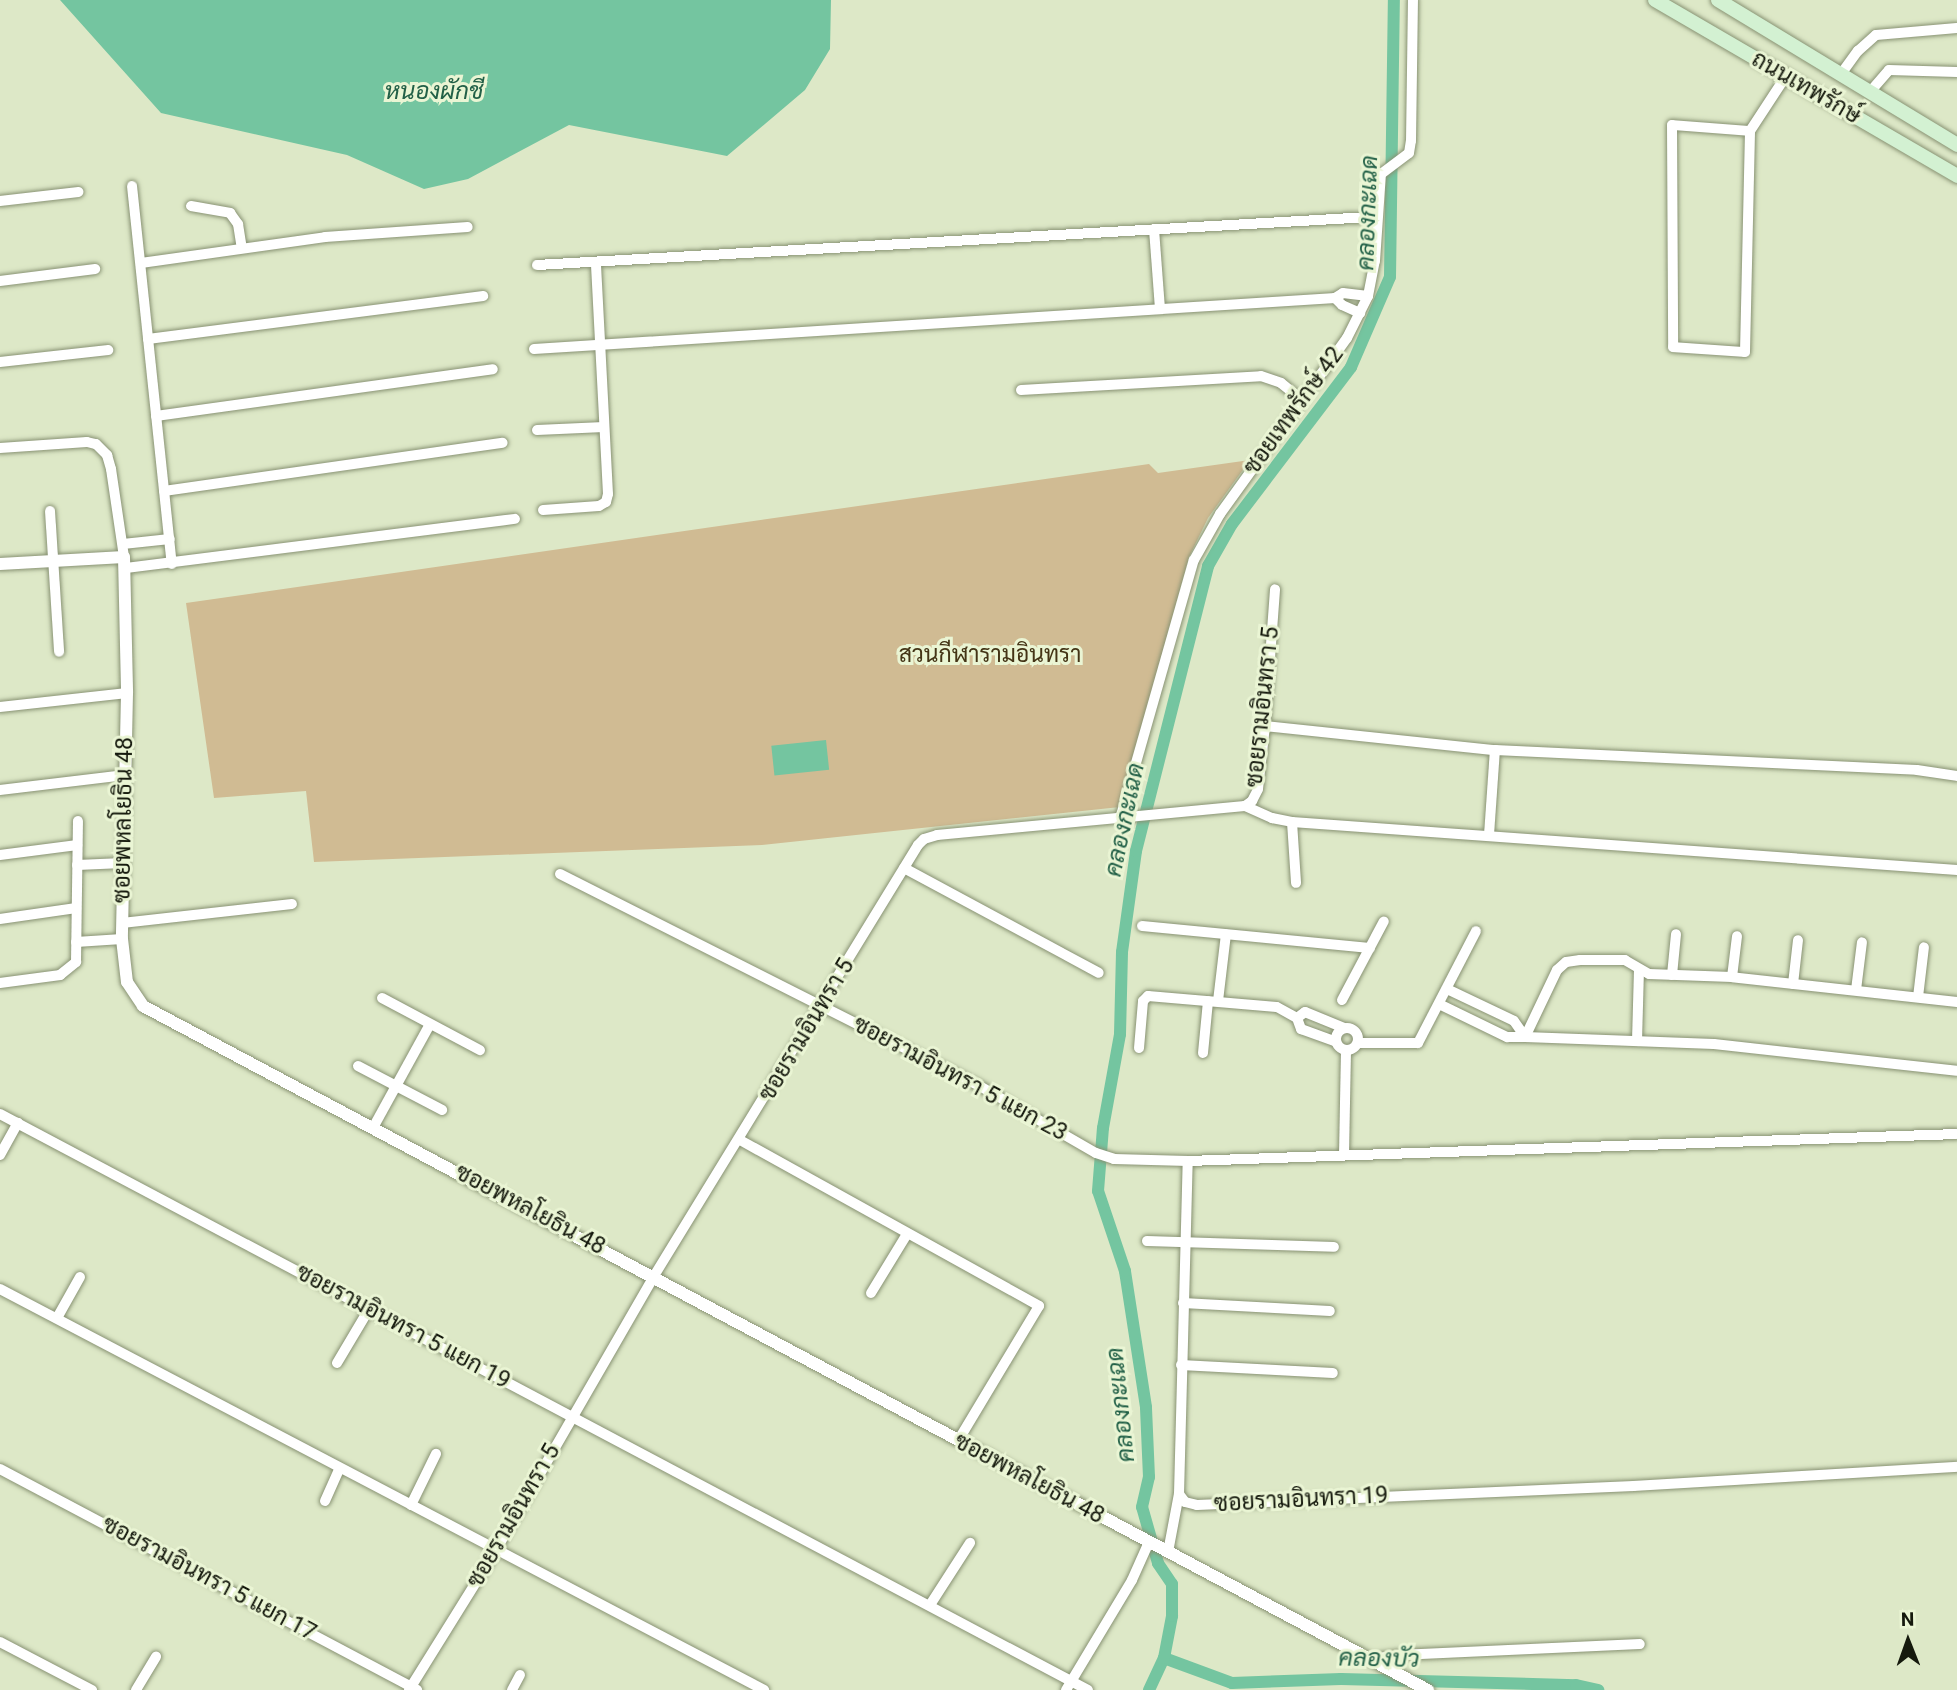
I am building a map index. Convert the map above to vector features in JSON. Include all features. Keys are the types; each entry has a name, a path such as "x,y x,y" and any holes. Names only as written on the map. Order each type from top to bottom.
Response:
{"main road":[{"name":"ถนนเทพรักษ์","path":"1655,0 1957,176"},
{"name":"ถนนเทพรักษ์","path":"1720,1 1957,145"}],"street":[{"name":"ซอยเทพรักษ์ 42","path":"1120,819 1194,560 1220,514 1347,338 1368,296 1375,261 1379,179 1387,167 1409,153 1411,141 1413,0"},
{"path":"1841,74 1858,51 1876,34 1957,28"},
{"path":"1869,93 1889,71 1957,72"},
{"path":"1750,131 1672,125 1673,347 1745,352 1750,131 1786,76"},
{"path":"132,186 172,564"},
{"path":"0,201 78,192"},
{"path":"191,206 230,212 238,224 242,248"},
{"path":"537,265 596,264 1369,217"},
{"path":"141,263 363,233 468,227"},
{"path":"1154,229 1160,309"},
{"path":"543,510 599,506 606,502 608,494 596,264"},
{"path":"0,281 95,269"},
{"path":"534,349 1335,298 1342,293 1368,296"},
{"path":"148,340 483,296"},
{"path":"1335,298 1342,305 1360,313"},
{"path":"0,362 108,350"},
{"path":"156,416 493,369"},
{"path":"1021,390 1261,376 1281,383 1301,399"},
{"path":"537,430 604,427"},
{"path":"0,448 87,442 96,444 107,455 111,469 124,556"},
{"path":"164,491 503,443"},
{"path":"50,511 59,652"},
{"path":"0,564 124,556 172,564 515,519"},
{"path":"124,556 170,539"},
{"name":"ซอยพหลโยธิน 48","path":"124,556 127,693 121,939 124,971 130,991 149,1011 374,1126 958,1441 1425,1688"},
{"name":"ซอยรามอินทรา 5","path":"1245,806 1252,801 1258,789 1275,589"},
{"path":"0,707 127,693"},
{"path":"1265,726 1495,750 1917,770 1957,776"},
{"path":"1489,835 1495,750"},
{"path":"0,790 125,775"},
{"name":"ซอยรามอินทรา 5","path":"412,1689 496,1550 654,1276 924,839 937,835 1245,806 1272,818 1292,822 1957,870"},
{"path":"0,983 67,972 76,962 78,821"},
{"path":"1292,822 1296,883"},
{"path":"0,855 77,845"},
{"path":"77,865 123,863"},
{"path":"904,868 1099,973"},
{"name":"ซอยรามอินทรา 5 แยก 23","path":"560,874 978,1084 1096,1153 1114,1159 1188,1161 1957,1134"},
{"path":"122,923 292,904"},
{"path":"0,919 76,908"},
{"path":"1342,1000 1384,921"},
{"path":"1142,926 1370,948"},
{"path":"1346,1050 1358,1042 1418,1043 1476,931"},
{"path":"1203,1053 1226,934"},
{"path":"1672,975 1676,934"},
{"path":"1732,977 1737,936"},
{"path":"76,942 121,939"},
{"path":"1793,984 1798,940"},
{"path":"1856,990 1862,942"},
{"path":"1918,997 1924,947"},
{"path":"1525,1037 1557,970 1566,962 1625,960 1649,974 1732,977 1957,1002"},
{"path":"1637,1041 1639,970"},
{"path":"1447,989 1514,1021 1525,1037"},
{"path":"1139,1048 1144,997 1277,1007 1297,1018 1301,1029 1336,1042 1346,1050"},
{"path":"382,998 480,1050"},
{"path":"1439,1004 1507,1037 1727,1045 1957,1071"},
{"path":"1297,1018 1305,1013 1357,1032 1358,1042"},
{"path":"374,1126 430,1024"},
{"path":"1336,1042 1336,1035 1344,1028"},
{"path":"1344,1155 1346,1050"},
{"path":"358,1066 442,1110"},
{"name":"ซอยรามอินทรา 5 แยก 19","path":"0,1114 930,1605 1068,1686 1088,1690"},
{"path":"0,1155 18,1123"},
{"path":"740,1140 1039,1306 958,1441"},
{"path":"1168,1552 1179,1494 1188,1161"},
{"path":"871,1293 907,1234"},
{"path":"1147,1241 1334,1247"},
{"path":"57,1318 80,1277"},
{"path":"0,1289 764,1690"},
{"path":"1183,1303 1330,1311"},
{"path":"337,1363 369,1309"},
{"path":"1181,1365 1333,1373"},
{"path":"411,1505 436,1454"},
{"name":"ซอยรามอินทรา 19","path":"1179,1494 1185,1502 1197,1505 1634,1486 1957,1467"},
{"name":"ซอยรามอินทรา 5 แยก 17","path":"0,1469 412,1689"},
{"path":"325,1501 339,1469"},
{"path":"1068,1686 1132,1580 1149,1542"},
{"path":"930,1605 970,1543"},
{"path":"0,1642 92,1690"},
{"path":"1372,1659 1399,1655 1640,1644"},
{"path":"136,1690 156,1657"},
{"path":"512,1690 520,1675"}],"green space":[{"name":"สวนกีฬารามอินทรา","path":"1250,460 1208,518 1189,557 1120,807 762,845 314,862 306,791 214,798 186,603 1149,464 1158,473"}],"water":[{"name":"หนองผักชี","path":"60,0 831,0 830,49 805,90 727,156 569,125 468,179 424,189 347,155 161,113"},
{"path":"826,740 829,770 774,776 771,746"}],"waterway":[{"name":"คลองกะเฉด","path":"1149,1690 1164,1658 1172,1616 1172,1584 1158,1563 1142,1507 1149,1477 1146,1407 1125,1271 1098,1191 1103,1128 1120,1034 1122,952 1136,851 1208,566 1232,524 1351,367 1390,277 1394,0"},
{"name":"คลองบัว","path":"1164,1658 1232,1683 1341,1679 1576,1685 1598,1690"}]}
